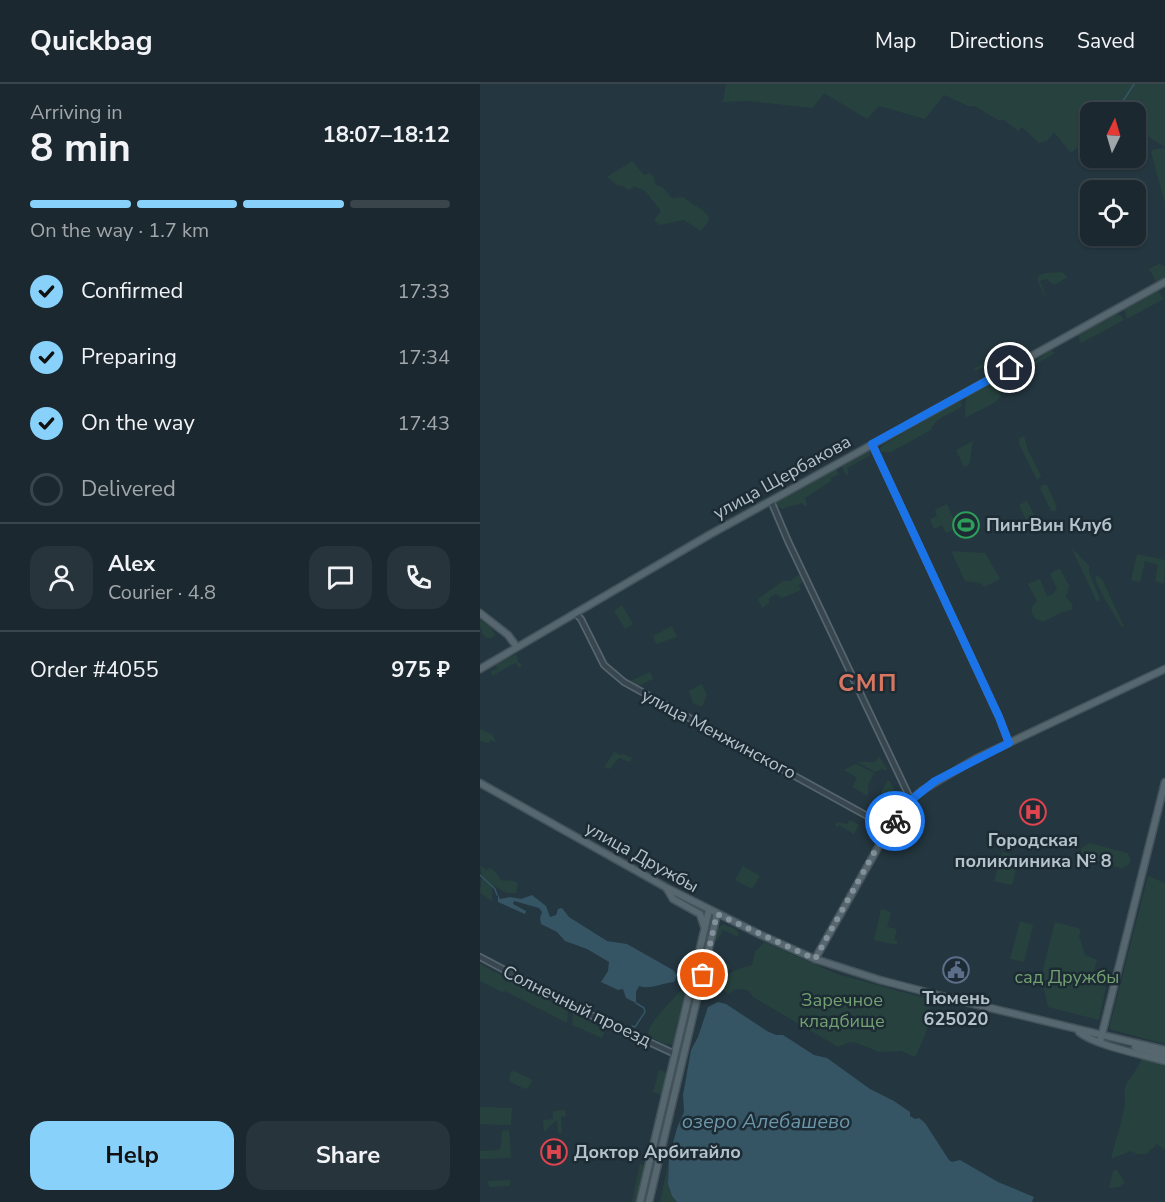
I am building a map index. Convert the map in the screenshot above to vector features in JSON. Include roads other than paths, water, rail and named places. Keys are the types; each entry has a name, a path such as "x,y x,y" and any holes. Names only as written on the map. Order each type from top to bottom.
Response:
{"main road":[{"name":"улица Щербакова","path":"480,669 771,501 1165,282"},
{"path":"480,613 510,637 517,648"},
{"path":"815,959 889,828 911,800 935,781 1165,669"},
{"name":"улица Дружбы","path":"480,783 667,888 717,914 815,959 880,980 1101,1038"},
{"path":"1165,783 1101,1038 1165,1061"},
{"path":"667,888 673,899 702,916 704,929"},
{"path":"640,1202 709,910"},
{"path":"649,1202 717,914"},
{"name":"улица Дружбы","path":"1071,1029 1165,1052"},
{"path":"649,1163 657,1166"}],"street":[{"path":"872,444 1009,743"},
{"path":"771,501 911,800"},
{"name":"улица Менжинского","path":"574,613 581,619 604,665 624,682 889,828"},
{"name":"Солнечный проезд","path":"480,957 584,1012 675,1054"}],"water":[{"path":"498,895 500,899 510,897 521,899 532,895 546,906 550,917 556,915 558,909 562,908 569,917 607,941 627,944 673,970 677,975 674,982 652,987 639,986 636,992 636,1003 626,998 623,989 618,990 601,982 608,971 609,962 587,949 565,941 557,932 541,924 542,912 539,908 514,901 513,904 526,911 525,914 498,902"},
{"name":"озеро Алебашево","path":"718,1002 726,1004 767,1031 783,1035 814,1055 827,1058 870,1089 910,1112 910,1116 915,1119 919,1118 925,1123 949,1160 952,1162 960,1160 998,1182 1034,1197 1032,1202 677,1202 668,1184 669,1158 684,1112 683,1095 691,1050 708,1007"}],"waterway":[{"path":"1121,102 1134,84"},
{"path":"480,875 495,889 497,895"},
{"path":"632,1026 635,1027 645,1012 644,1008 636,1003"}],"place":[{"name":"ПингВин Клуб","path":"966,525"},
{"name":"Городская поликлиника № 8","path":"1033,812"},
{"name":"Тюмень 625020","path":"956,970"},
{"name":"Доктор Арбитайло","path":"554,1152"}],"district":[{"name":"СМП","path":"868,683"}],"park label":[{"name":"сад Дружбы","path":"1067,977"},
{"name":"Заречное кладбище","path":"842,1010"}]}
